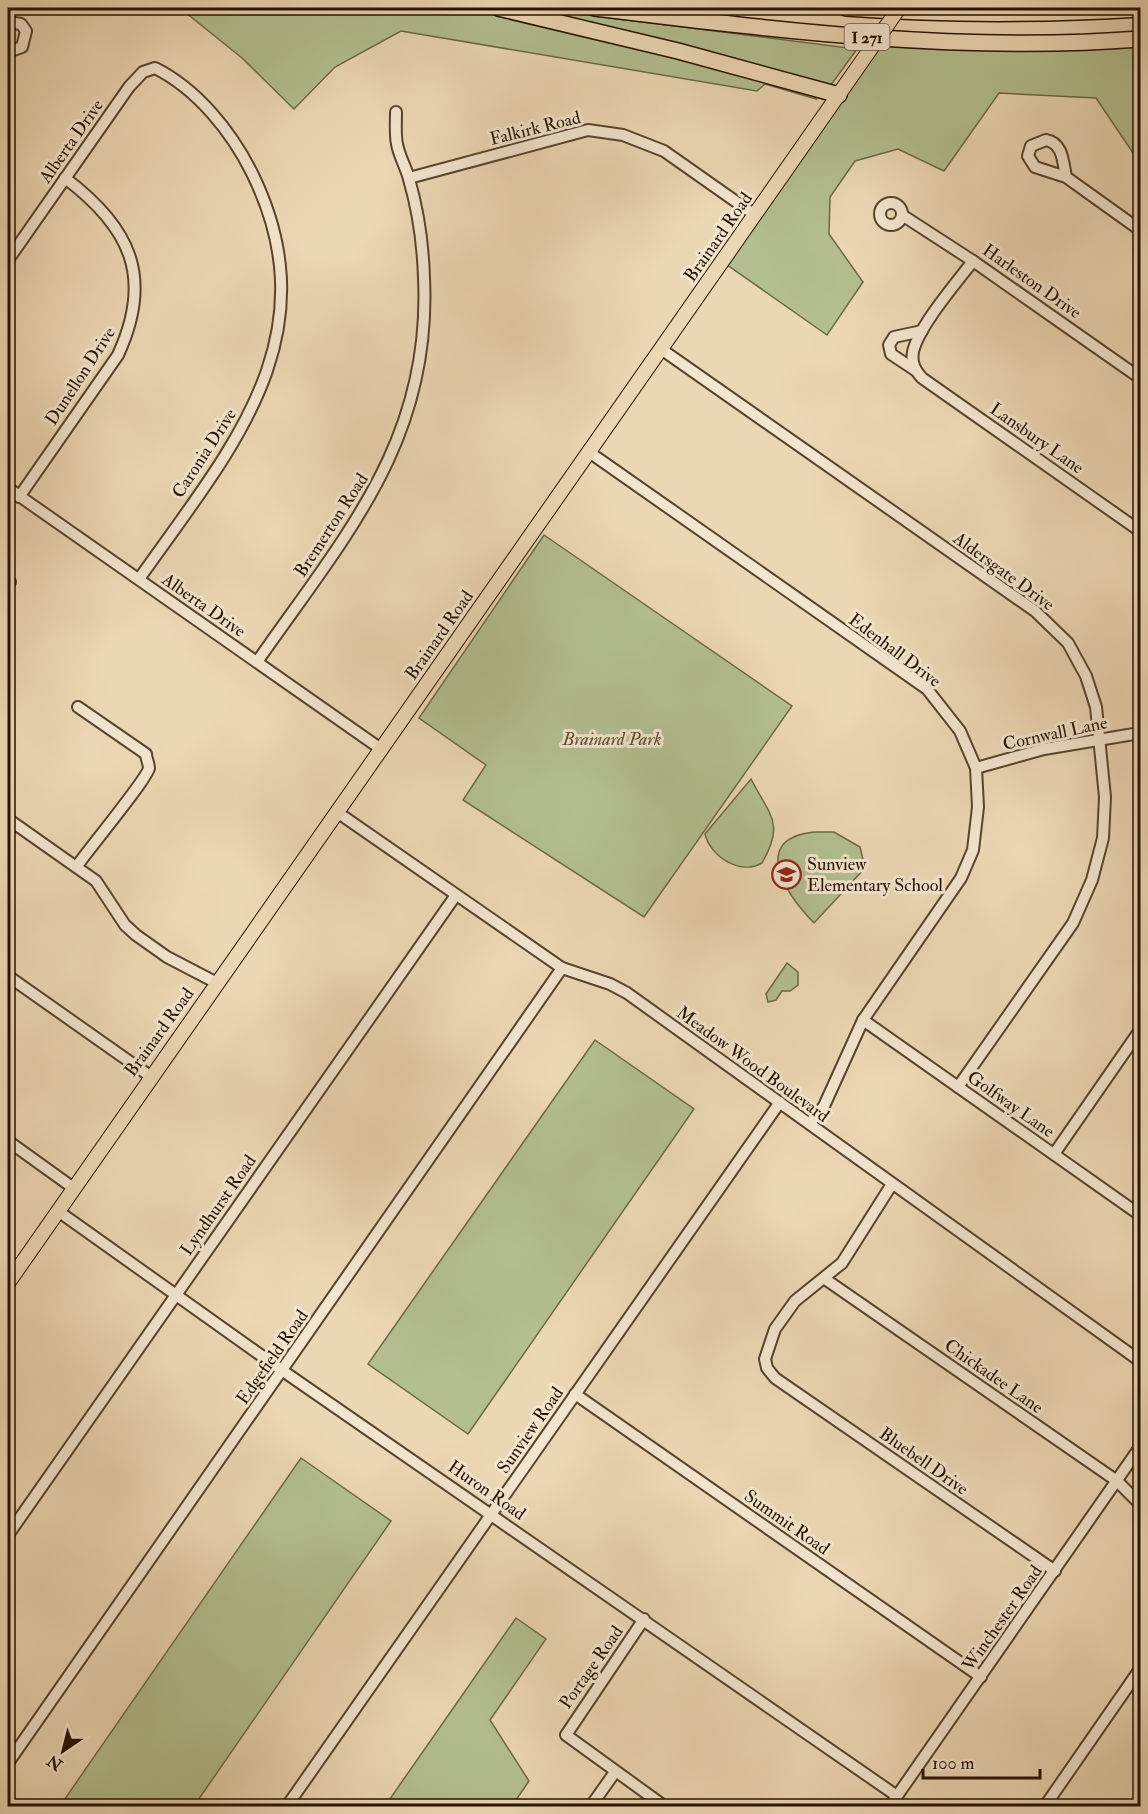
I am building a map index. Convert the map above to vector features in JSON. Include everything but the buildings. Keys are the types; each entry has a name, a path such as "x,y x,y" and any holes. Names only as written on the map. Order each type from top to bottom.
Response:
{"highway":[{"path":"498,8 678,51 839,95"},
{"name":"I 271","path":"594,8 752,27 913,41 1083,44 1140,39"},
{"path":"846,8 1056,14 1140,9"}],"main road":[{"name":"Brainard Road","path":"8,1283 58,1211 72,1186 217,983 899,8"}],"street":[{"path":"8,22 21,24 26,31 22,47 8,52"},
{"name":"Caronia Drive","path":"139,579 243,429 270,367 277,334 280,298 279,264 272,229 259,187 242,153 190,91 172,76 155,68 143,72"},
{"name":"Alberta Drive","path":"8,260 129,87 143,72"},
{"name":"Bremerton Road","path":"257,662 363,511 390,459 410,405 424,325 424,278 419,228 409,178 397,144 396,112"},
{"name":"Falkirk Road","path":"409,178 588,130 623,135 664,151 755,215"},
{"path":"1066,177 1140,230"},
{"name":"Dunellon Drive","path":"19,497 118,354 129,330 134,300 133,269 125,242 90,197 65,178"},
{"name":"Harleston Drive","path":"902,215 973,261 1140,378"},
{"path":"911,364 913,350 922,331 973,261"},
{"name":"Lansbury Lane","path":"922,331 898,336 890,341 891,354 911,364 1140,531"},
{"name":"Aldersgate Drive","path":"661,349 1035,611 1068,643 1086,676 1096,707 1105,797 1103,838 1092,880 1073,923 958,1087"},
{"name":"Edenhall Drive","path":"589,452 927,689 960,731 976,768 978,807 973,850 961,878 863,1020 824,1106 810,1123"},
{"name":"Alberta Drive","path":"8,488 381,749"},
{"path":"77,866 111,819 141,784 148,768 146,754 78,707"},
{"name":"Cornwall Lane","path":"976,768 1044,749 1140,733"},
{"name":"Meadow Wood Boulevard","path":"337,812 562,968 627,993 810,1123 828,1139 892,1185 1140,1360"},
{"path":"8,819 96,881 125,925 136,935 167,957 217,983"},
{"name":"Lyndhurst Road","path":"8,1535 456,895"},
{"name":"Edgefield Road","path":"8,1763 562,968"},
{"path":"8,976 150,1076"},
{"name":"Golfway Lane","path":"863,1020 1140,1215"},
{"path":"1054,1154 1140,1030"},
{"name":"Sunview Road","path":"287,1806 780,1102"},
{"path":"8,1141 72,1186"},
{"path":"825,1278 842,1263 892,1185"},
{"name":"Huron Road","path":"58,1211 283,1371 897,1796"},
{"name":"Bluebell Drive","path":"825,1278 811,1286 795,1301 775,1329 765,1359 767,1368 775,1378 1055,1571"},
{"name":"Chickadee Lane","path":"825,1278 1117,1481 1140,1504"},
{"name":"Summit Road","path":"574,1394 981,1677"},
{"name":"Winchester Road","path":"890,1806 1140,1447"},
{"name":"Portage Road","path":"615,1772 566,1735 644,1619"},
{"path":"1045,1806 1138,1677"},
{"path":"591,1806 615,1772 664,1806"}],"green space":[{"path":"180,8 471,8 603,38 813,94 816,99 765,84 757,91 401,31 335,67 294,109 242,58"},
{"path":"555,11 857,49 831,85 555,16 552,13"},
{"path":"1140,39 1140,160 1096,98 999,93 944,171 898,149 855,161 830,197 829,234 863,282 827,335 723,262 874,44"},
{"name":"Brainard Park","path":"544,535 792,706 644,917 463,800 486,765 419,718"},
{"path":"751,779 769,811 774,829 773,838 762,863 745,867 727,862 719,856 713,850 705,834"},
{"path":"814,832 834,832 860,847 865,868 814,923 793,898 779,869 778,856 783,845 794,837"},
{"path":"787,963 798,972 798,985 790,991 782,991 776,1000 768,1002 766,994"},
{"path":"595,1040 694,1109 468,1434 368,1364"},
{"path":"301,1458 391,1521 194,1806 60,1806"},
{"path":"516,1618 546,1639 490,1720 529,1781 512,1806 385,1806"}],"place":[{"name":"Sunview Elementary School","path":"786,874"}]}
